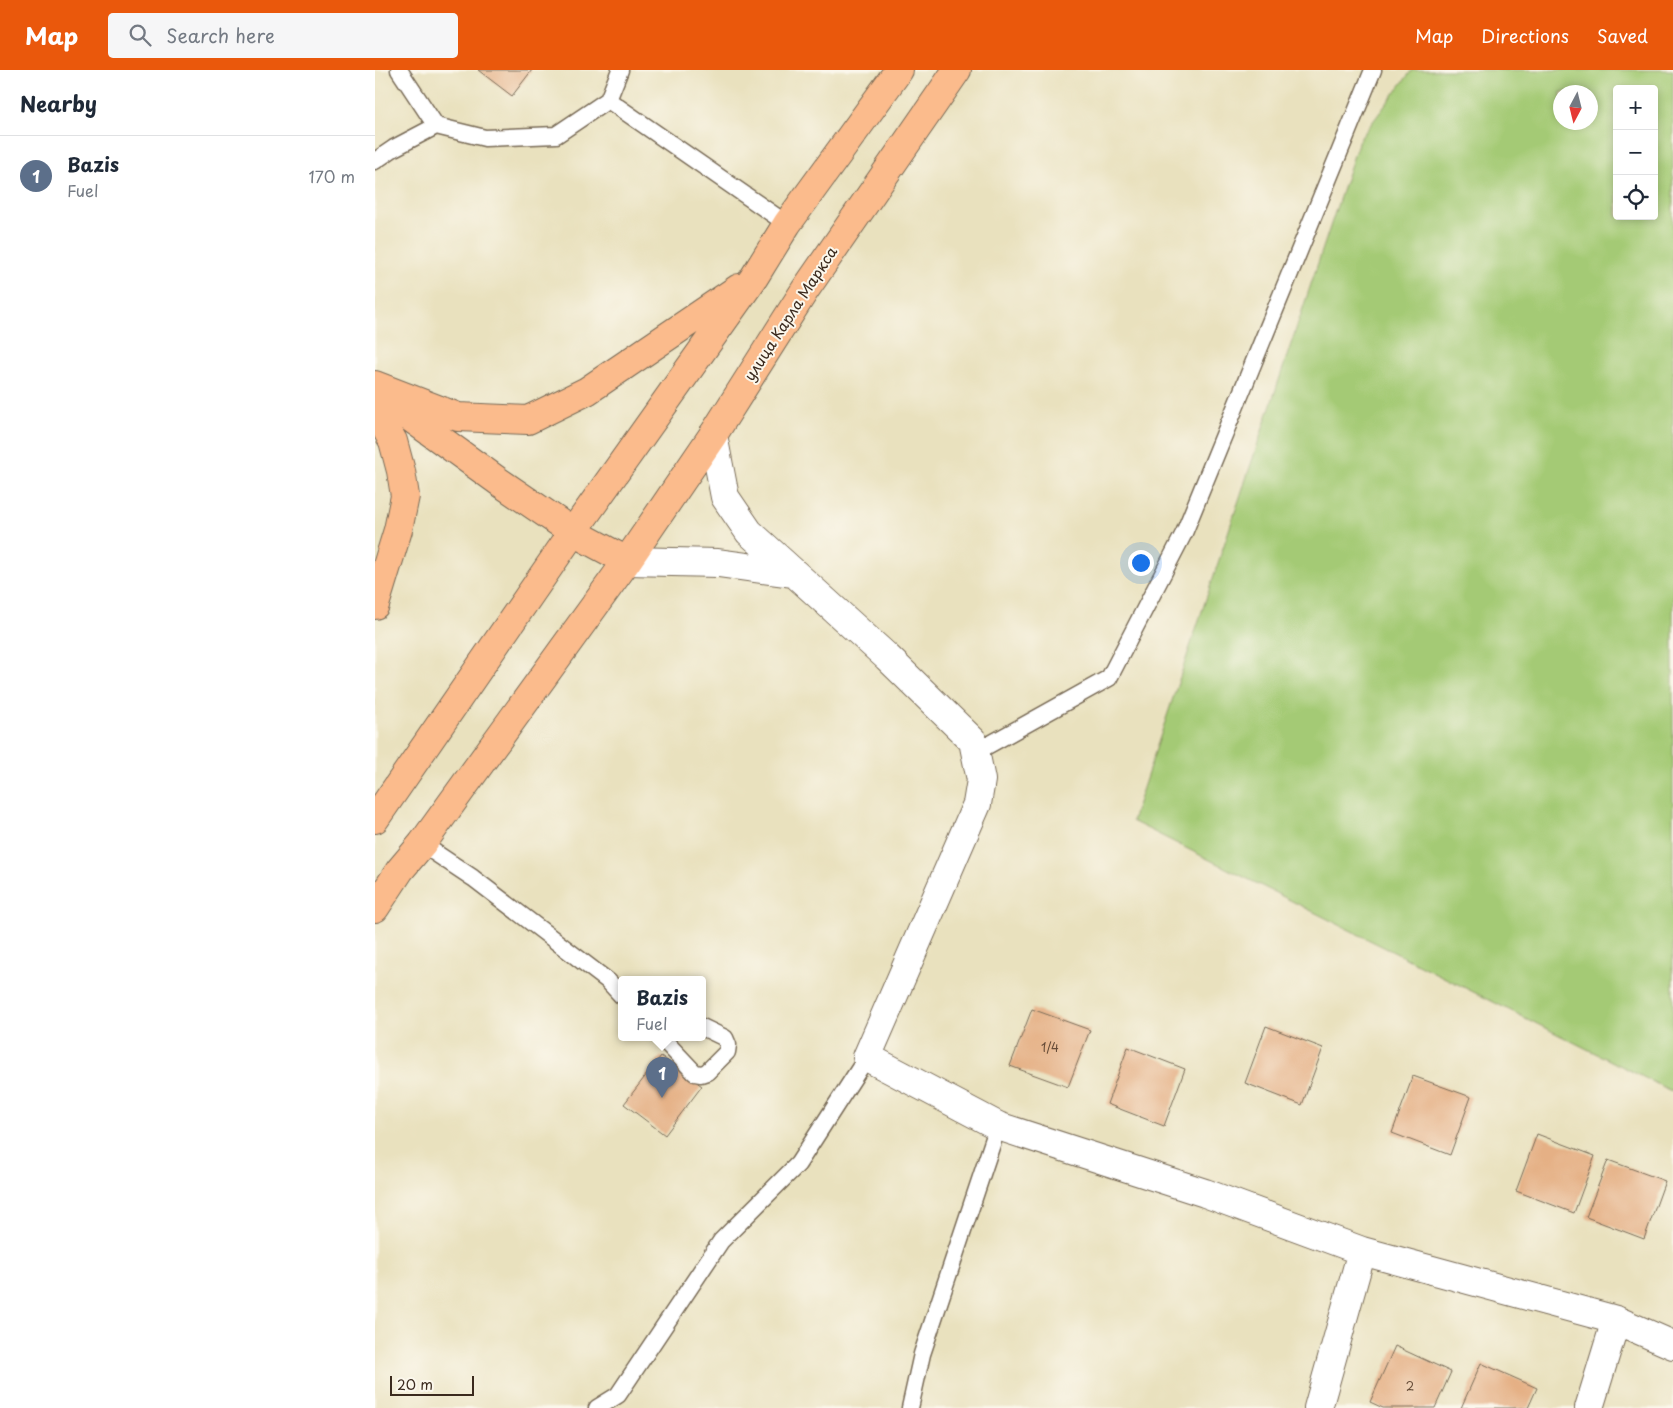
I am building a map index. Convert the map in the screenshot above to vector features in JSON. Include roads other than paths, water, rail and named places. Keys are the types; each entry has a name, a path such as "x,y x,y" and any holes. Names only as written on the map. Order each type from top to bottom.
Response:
{"main road":[{"path":"375,820 573,532 753,279 787,224 899,70"},
{"name":"улица Карла Маркса","path":"375,908 400,870 422,844 627,561 713,435 805,290 957,70"},
{"path":"375,385 457,417 528,420 587,391 753,279"},
{"path":"375,392 498,481 573,532 627,561"},
{"path":"375,409 393,440 405,496 398,530 377,590"}],"street":[{"path":"713,435 725,497 749,532 792,573 887,657 973,741 976,752 981,780 977,804 867,1058 998,1126 1205,1193 1362,1251 1616,1320 1673,1345"},
{"path":"627,561 718,563 792,573"},
{"path":"1318,1408 1362,1251"},
{"path":"1589,1408 1616,1320"}],"lane":[{"path":"399,70 436,126"},
{"path":"375,161 394,148 436,126 485,138 555,134 609,100 620,70"},
{"path":"976,752 1109,678 1184,533 1373,70"},
{"path":"609,100 787,224"},
{"path":"422,844 473,878 615,984"},
{"path":"665,1041 695,1073 701,1074 707,1072 727,1052 725,1038 706,1029"},
{"path":"597,1408 622,1401 721,1241 798,1164 867,1058"},
{"path":"910,1408 922,1354 998,1126"}],"place":[{"name":"Bazis","path":"662,1098"}]}
